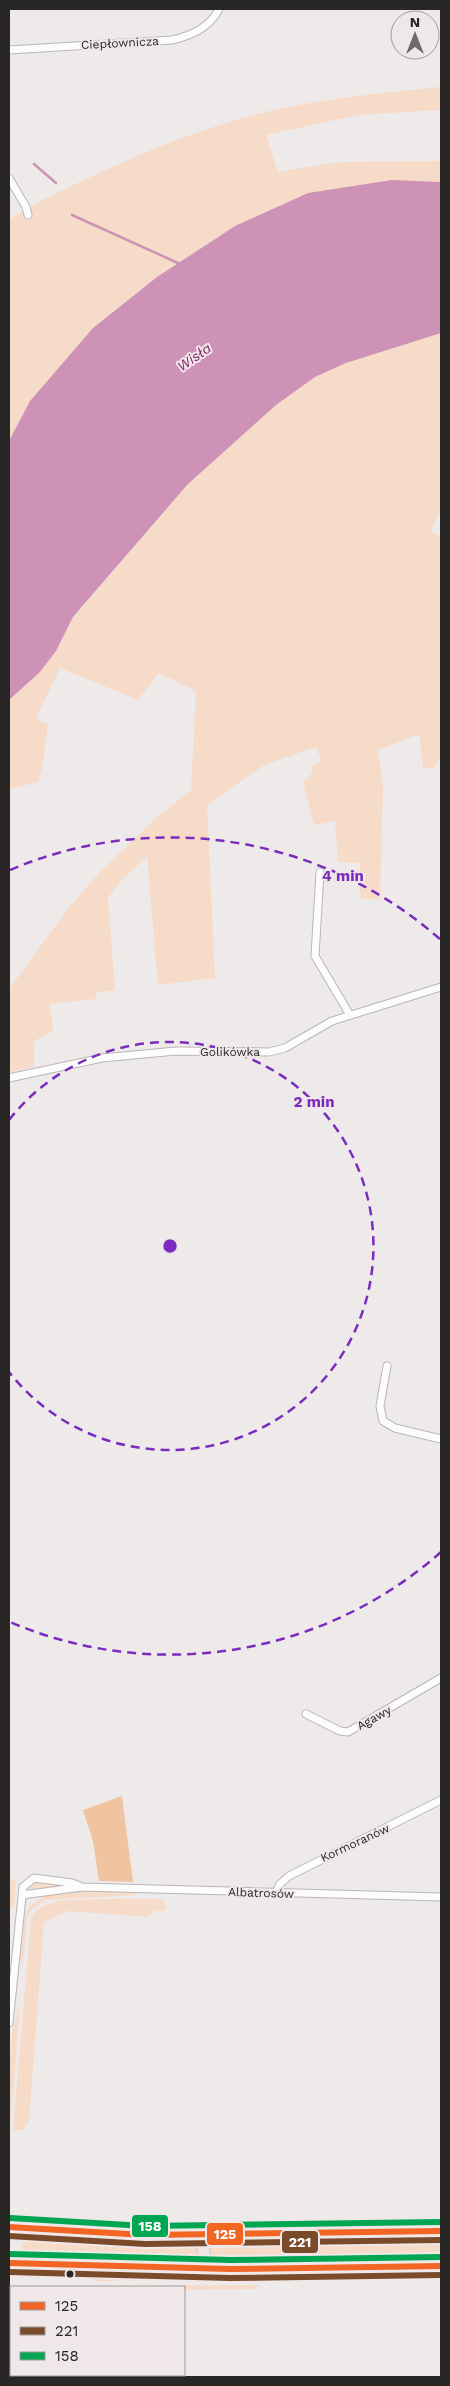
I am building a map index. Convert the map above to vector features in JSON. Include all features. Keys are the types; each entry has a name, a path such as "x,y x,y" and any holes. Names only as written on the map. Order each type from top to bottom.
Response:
{"main road":[{"path":"9,2227 138,2235 218,2236 439,2232"},
{"path":"218,2236 206,2241 203,2254 210,2263 230,2269"},
{"path":"9,2263 230,2269 439,2266"}],"street":[{"name":"Ciepłownicza","path":"9,50 172,40 185,37 204,27 219,9"},
{"path":"9,178 26,206 28,215"},
{"path":"320,872 315,956 350,1015"},
{"name":"Golikówka","path":"9,1078 102,1058 166,1052 269,1052 285,1048 332,1021 441,987"},
{"path":"388,1366 380,1406 383,1421 395,1428 441,1439"},
{"name":"Agawy","path":"306,1714 340,1731 348,1732 441,1679"},
{"name":"Kormoranów","path":"275,1894 280,1884 289,1876 441,1800"},
{"name":"Albatrosów","path":"9,2023 23,1887 34,1878 72,1883 82,1887"},
{"name":"Albatrosów","path":"22,1895 82,1887 275,1894 441,1897"}],"shaded area":[{"path":"441,87 441,110 358,115 266,135 278,172 339,162 441,161 441,182 392,180 235,226 157,277 93,328 30,401 9,441 9,220 50,196 133,158 173,141 236,120 326,100"},
{"path":"435,333 441,333 441,508 431,532 441,537 441,756 434,768 423,768 419,734 378,750 383,786 380,900 360,898 360,863 338,862 335,821 314,825 303,782 313,772 311,766 322,761 316,747 264,765 207,805 215,978 158,985 147,856 119,883 108,898 115,990 96,993 96,999 50,1004 53,1031 34,1041 34,1067 9,1072 9,989 70,906 101,871 156,818 191,790 196,691 159,673 138,700 60,668 36,718 48,725 42,770 38,782 11,789 9,796 9,700 40,672 56,651 73,618 188,484 276,405 315,377 346,363"},
{"path":"122,1796 133,1882 99,1881 93,1841 83,1810"},
{"path":"9,1878 16,1881 14,1906 11,1908 9,1908"},
{"path":"34,1882 72,1886 30,1890 28,1885"},
{"path":"98,1891 136,1892 136,1895 44,1900 31,1910 27,1917 23,1963 21,1963 22,1929 25,1915 31,1905 50,1895"},
{"path":"104,1899 162,1899 166,1907 165,1911 155,1910 148,1917 68,1911 44,1922 29,2121 23,2130 13,2130 31,1919 36,1911 53,1903"},
{"path":"19,2004 10,2129 9,2074 12,2033"},
{"path":"25,2214 181,2225 301,2228 169,2231 24,2219"},
{"path":"23,2237 111,2244 200,2240 197,2250 201,2261 21,2257"},
{"path":"441,2240 441,2255 214,2257 210,2255 209,2248 215,2244"},
{"path":"20,2271 40,2273 40,2278 21,2277"},
{"path":"441,2273 441,2279 272,2280 278,2275"},
{"path":"110,2274 118,2281 96,2281 89,2278 89,2275"},
{"path":"127,2274 262,2276 263,2280 127,2281"},
{"path":"261,2285 254,2289 185,2290 185,2286 129,2286"}],"water":[{"name":"Wisła","path":"392,180 441,182 441,333 346,363 315,377 276,405 188,484 73,617 56,651 40,672 9,700 9,441 30,401 93,328 157,277 235,226 308,193"}],"waterway":[{"path":"34,164 56,183"},
{"path":"72,215 178,263"}],"transit line":[{"name":"158","path":"10,2218 145,2226 441,2222"},
{"name":"125","path":"9,2227 145,2235 441,2231"},
{"name":"221","path":"9,2236 145,2244 441,2240"},
{"name":"158","path":"9,2254 230,2260 441,2257"},
{"name":"125","path":"9,2263 230,2269 441,2266"},
{"name":"221","path":"9,2272 230,2278 441,2275"}]}
